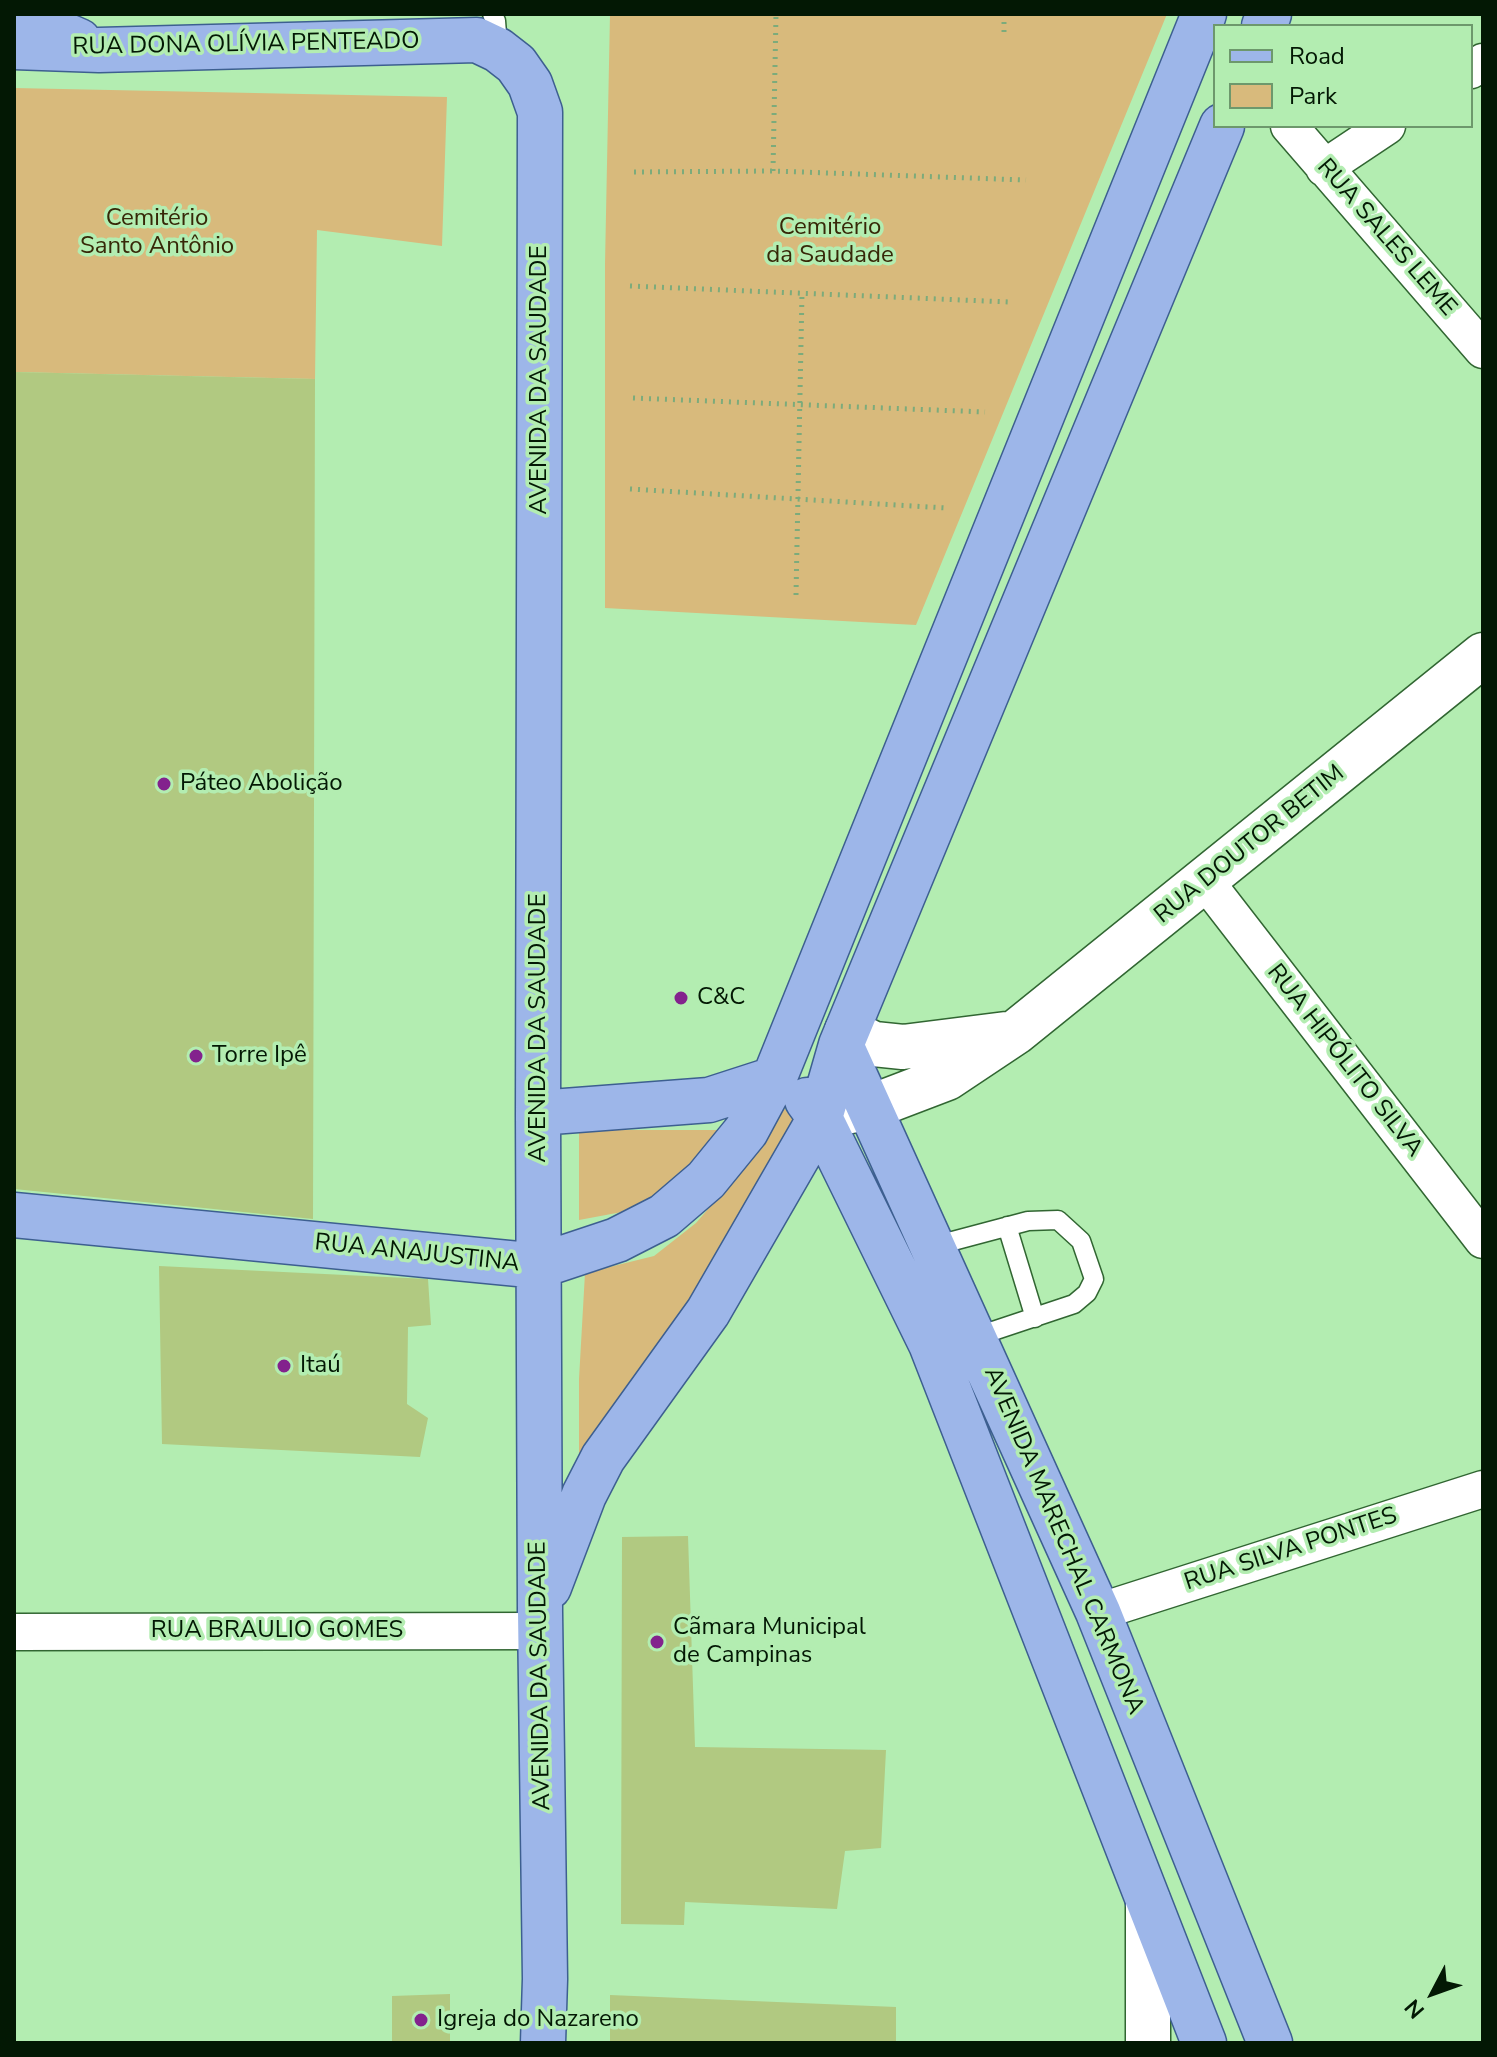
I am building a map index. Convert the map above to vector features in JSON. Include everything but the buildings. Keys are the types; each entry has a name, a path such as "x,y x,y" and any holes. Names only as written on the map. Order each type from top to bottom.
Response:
{"main road":[{"path":"17,14 99,50"},
{"name":"RUA ANAJUSTINA","path":"14,1215 539,1266 617,1240 664,1216 706,1180 746,1131 777,1070 1204,14"},
{"name":"RUA DONA OLÍVIA PENTEADO","path":"14,47 99,50 489,35"},
{"name":"AVENIDA DA SAUDADE","path":"489,35 530,84 540,112 538,1113 543,2043"},
{"path":"540,1621 584,1495 603,1458 708,1312 820,1118 844,1038 1221,128"},
{"name":"AVENIDA MARECHAL CARMONA","path":"844,1038 871,1107 1098,1612 1270,2043"},
{"path":"538,1113 709,1100 777,1070"},
{"name":"AVENIDA MARECHAL CARMONA","path":"777,1070 820,1118 931,1344 1204,2043"}],"street":[{"name":"RUA SALES LEME","path":"1291,128 1483,350"},
{"path":"1324,168 1384,128"},
{"name":"RUA DOUTOR BETIM","path":"820,1118 871,1107 947,1078 1016,1032 1206,882 1483,655"},
{"name":"RUA HIPÓLITO SILVA","path":"1206,882 1483,1240"},
{"path":"844,1038 903,1047 1016,1032"},
{"name":"RUA SILVA PONTES","path":"1098,1612 1483,1489"},
{"name":"RUA BRAULIO GOMES","path":"14,1632 540,1621"},
{"path":"1148,1899 1148,2043"}],"lane":[{"path":"934,1246 1028,1221 1058,1220 1081,1241 1094,1279 1087,1293 1074,1304 975,1337"},
{"path":"1007,1226 1035,1318"}],"path":[{"path":"773,171 776,14"},
{"path":"1004,14 1004,38"},
{"path":"634,172 773,171 1026,180"},
{"path":"630,286 1010,302"},
{"path":"796,595 802,293"},
{"path":"633,398 985,412"},
{"path":"630,489 946,508"}],"green space":[{"name":"Cemitério da Saudade","path":"610,14 1167,14 916,625 605,608 605,264"},
{"name":"Cemitério Santo Antônio","path":"14,88 447,97 442,246 317,230 315,379 14,372"},
{"path":"784,1108 796,1122 696,1318 579,1476 579,1379 585,1273 654,1256 696,1223 727,1187"},
{"path":"579,1130 719,1130 674,1189 622,1212 579,1220"}],"place":[{"name":"Páteo Abolição","path":"164,784"},
{"name":"C&C","path":"681,998"},
{"name":"Torre Ipê","path":"196,1056"},
{"name":"Itaú","path":"284,1366"},
{"name":"Cãmara Municipal de Campinas","path":"657,1642"},
{"name":"Igreja do Nazareno","path":"421,2020"}]}
